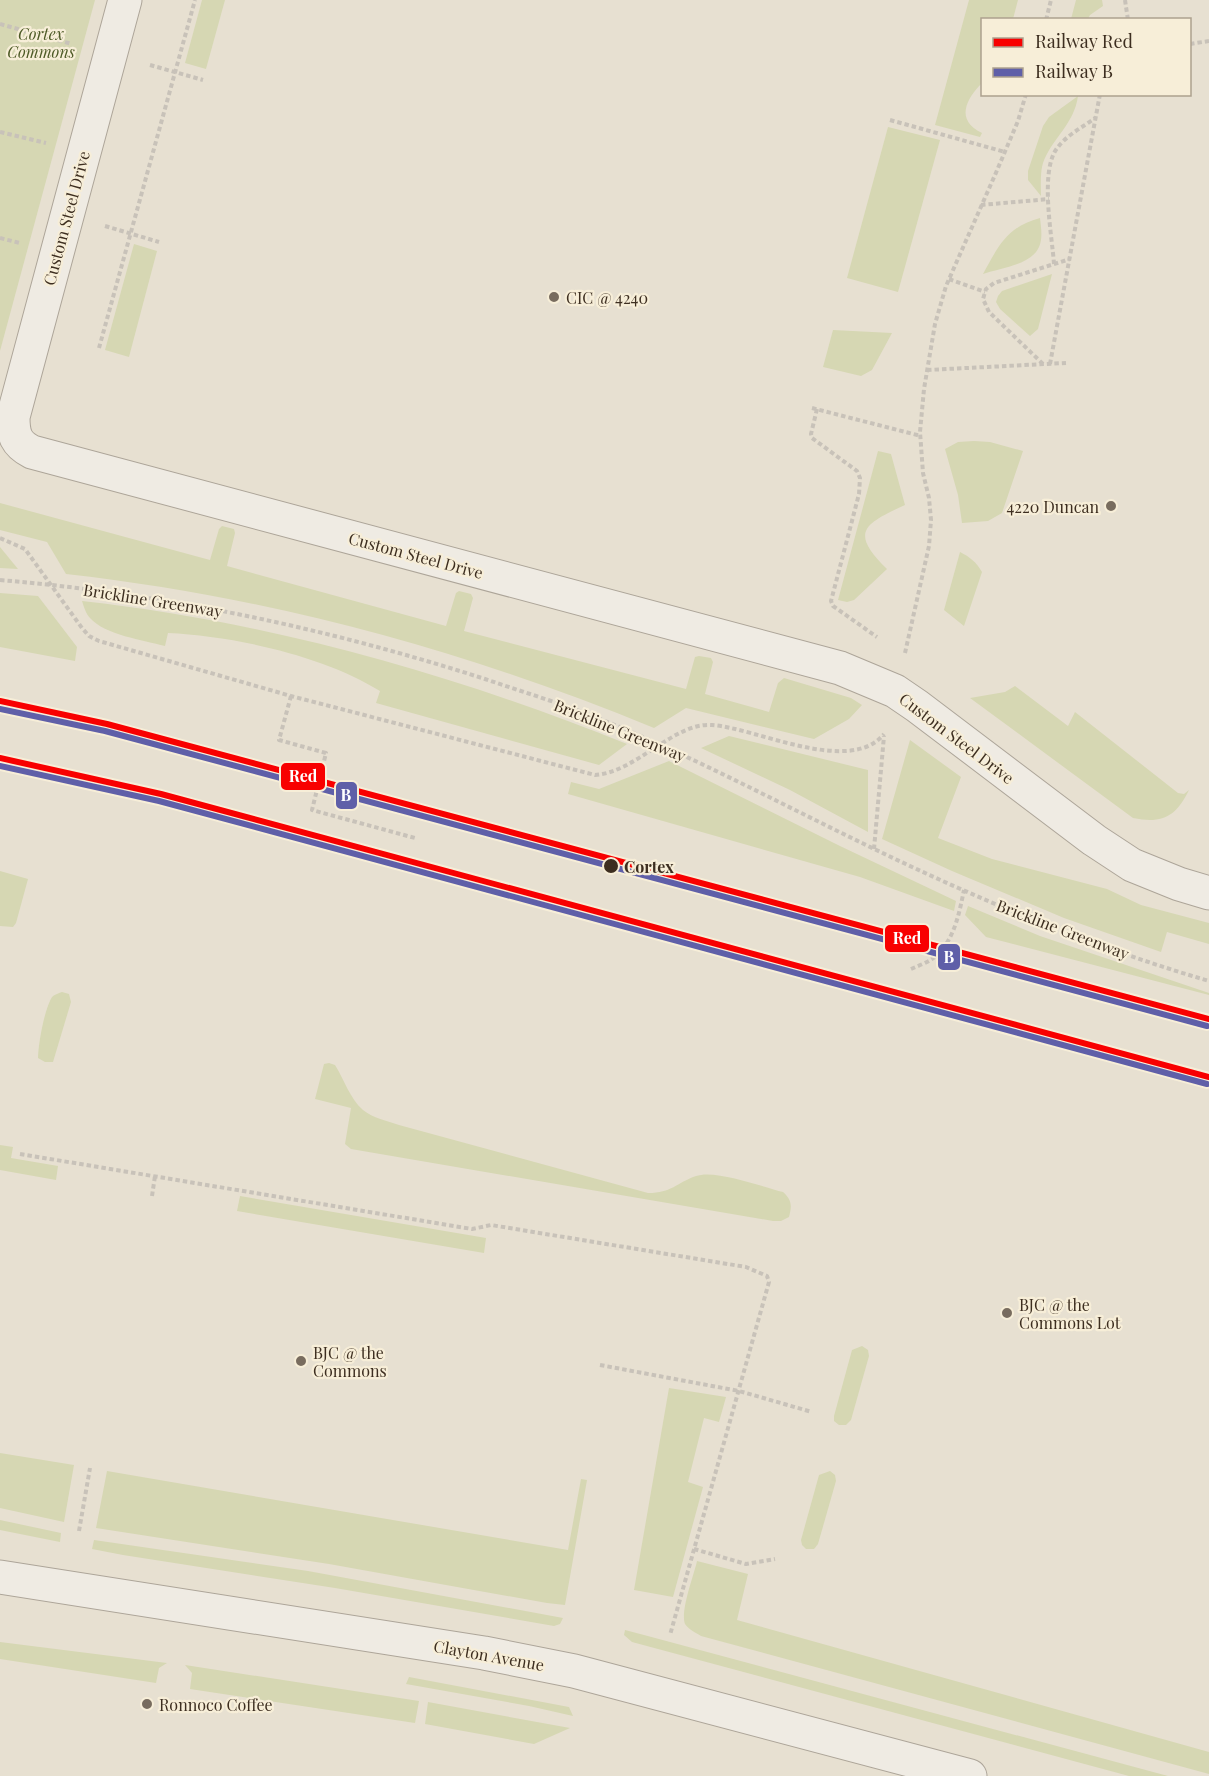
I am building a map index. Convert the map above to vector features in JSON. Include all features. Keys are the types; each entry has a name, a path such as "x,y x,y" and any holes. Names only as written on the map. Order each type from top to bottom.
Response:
{"street":[{"name":"Custom Steel Drive","path":"125,0 13,417 13,433 20,446 32,452 840,668 895,691 1094,840 1132,865 1209,893"},
{"name":"Clayton Avenue","path":"0,1577 484,1653 574,1671 970,1776"}],"path":[{"path":"99,348 195,0"},
{"path":"1046,18 1051,0"},
{"path":"1125,0 1128,18"},
{"path":"0,24 76,45"},
{"path":"1191,44 1209,41"},
{"path":"142,63 203,80"},
{"path":"896,650 904,657 929,546 931,519 923,473 921,435 927,370 935,324 949,279 1018,121 1025,96"},
{"path":"1050,364 1100,96"},
{"path":"1054,264 1049,199 1050,160 1058,147 1095,118"},
{"path":"890,120 1005,152"},
{"path":"0,132 48,144"},
{"path":"981,206 1049,199"},
{"path":"100,225 159,242"},
{"path":"0,238 28,246"},
{"path":"1043,364 989,312 983,298 986,289 994,283 1070,259"},
{"path":"949,279 985,292"},
{"path":"927,370 1066,363"},
{"path":"878,638 833,606 831,601 859,494 860,478 857,471 812,438 814,408 921,435"},
{"path":"0,538 25,549 82,628 89,636 99,641 291,696 595,775 616,771 697,725 727,727 815,750 859,749 873,744 884,735"},
{"name":"Brickline Greenway","path":"0,580 206,607 281,622 435,663 523,692 599,718 720,771 874,849 964,890 1045,924 1209,981"},
{"path":"291,696 279,740 326,753 312,810 415,838"},
{"path":"874,849 885,729"},
{"path":"911,969 933,958 948,940 955,926 964,890"},
{"path":"20,1154 472,1229 491,1225 746,1267 767,1275 769,1282 670,1635"},
{"path":"152,1196 155,1176"},
{"path":"600,1365 739,1390 812,1412"},
{"path":"79,1531 90,1468"},
{"path":"694,1550 746,1564 775,1558"}],"green space":[{"name":"Cortex Commons","path":"0,0 95,0 0,351"},
{"path":"202,0 225,0 206,69 185,63"},
{"path":"969,0 1018,0 1013,18 981,18 981,84 971,96 966,109 968,122 982,133 980,137 935,125"},
{"path":"1076,0 1102,0 1103,6 1088,18 1071,18"},
{"path":"1078,96 1068,123 1043,163 1041,196 1028,180 1028,171 1043,126 1049,117"},
{"path":"888,127 940,140 898,292 847,278"},
{"path":"1040,218 1041,240 1035,253 1023,262 983,274 1005,238 1019,226"},
{"path":"134,244 157,251 129,357 105,350"},
{"path":"1052,274 1038,329 1030,336 1000,309 996,302 998,296 1002,291"},
{"path":"833,330 892,333 872,370 861,376 823,367"},
{"path":"958,442 990,442 1023,451 1002,513 988,521 962,523 958,495 945,449"},
{"path":"878,451 891,454 905,505 880,518 866,530 865,538 868,546 887,569 854,600 847,602 838,600"},
{"path":"0,503 210,560 219,529 222,526 234,529 235,533 227,566 446,626 456,593 459,591 471,594 473,598 464,631 686,689 695,657 711,658 713,662 705,694 769,712 778,683 784,678 851,698 862,705 849,719 814,739 686,708 654,728 511,674 365,630 217,597 66,574 47,542 0,530"},
{"path":"0,547 18,569 0,568"},
{"path":"960,552 972,560 982,572 964,626 944,610"},
{"path":"0,593 38,596 77,647 75,661 0,647"},
{"path":"82,601 222,622 360,654 495,695 627,744 599,765 376,703 380,691 358,679 306,658 278,650 221,638 168,633 165,646 115,633 90,618"},
{"path":"1015,686 1068,726 1075,712 1178,793 1184,794 1189,790 1179,807 1160,819 1133,818 970,698 1005,692"},
{"path":"729,736 868,770 868,832 790,790 701,748"},
{"path":"910,740 961,777 938,838 992,859 1107,889 1141,905 1209,923 1209,944 1167,932 1161,952 1064,918 882,839"},
{"path":"669,761 956,901 954,911 860,877 568,794 571,782 599,789"},
{"path":"0,871 28,879 13,927 0,926"},
{"path":"968,906 1040,936 1209,993 1209,995 986,937 965,915"},
{"path":"62,992 69,994 71,1002 53,1062 45,1062 38,1058 45,1016 53,996"},
{"path":"324,1064 335,1065 358,1105 367,1113 385,1121 648,1193 663,1191 704,1174 739,1180 783,1192 790,1203 789,1217 781,1221 773,1221 351,1149 345,1144 351,1108 315,1099"},
{"path":"0,1145 13,1147 11,1158 58,1166 56,1180 0,1170"},
{"path":"240,1196 486,1238 484,1253 237,1211"},
{"path":"862,1346 868,1350 869,1356 851,1420 846,1425 839,1425 834,1421 834,1416 852,1350"},
{"path":"669,1388 726,1397 719,1422 704,1418 688,1482 703,1487 673,1597 634,1590"},
{"path":"0,1453 74,1465 64,1522 0,1508"},
{"path":"107,1471 568,1550 581,1479 587,1480 565,1605 329,1564 96,1528"},
{"path":"830,1471 835,1475 836,1481 818,1544 814,1549 806,1549 801,1540 819,1475"},
{"path":"0,1520 61,1533 60,1542 0,1530"},
{"path":"94,1540 308,1571 563,1618 560,1624 554,1626 335,1588 123,1555 92,1549"},
{"path":"697,1561 748,1574 737,1620 1209,1752 1209,1774 701,1636 686,1626 684,1618"},
{"path":"625,1630 1168,1776 1129,1776 632,1642 624,1635"},
{"path":"0,1642 167,1663 159,1668 156,1683 0,1659"},
{"path":"185,1665 419,1701 415,1723 190,1689 192,1673"},
{"path":"409,1677 569,1707 573,1716 406,1684"},
{"path":"428,1702 570,1728 534,1744 425,1724"}],"rail line":[{"name":"Red","path":"0,701 107,724 1209,1019"},
{"name":"B","path":"0,709 105,731 1207,1026"},
{"name":"Red","path":"0,758 161,794 1209,1077"},
{"name":"B","path":"0,766 159,801 1207,1084"}],"place":[{"name":"CIC @ 4240","path":"554,297"},
{"name":"4220 Duncan","path":"1111,506"},
{"name":"Cortex","path":"611,866"},
{"name":"BJC @ the Commons Lot","path":"1007,1313"},
{"name":"BJC @ the Commons","path":"301,1361"},
{"name":"Ronnoco Coffee","path":"147,1704"}]}
